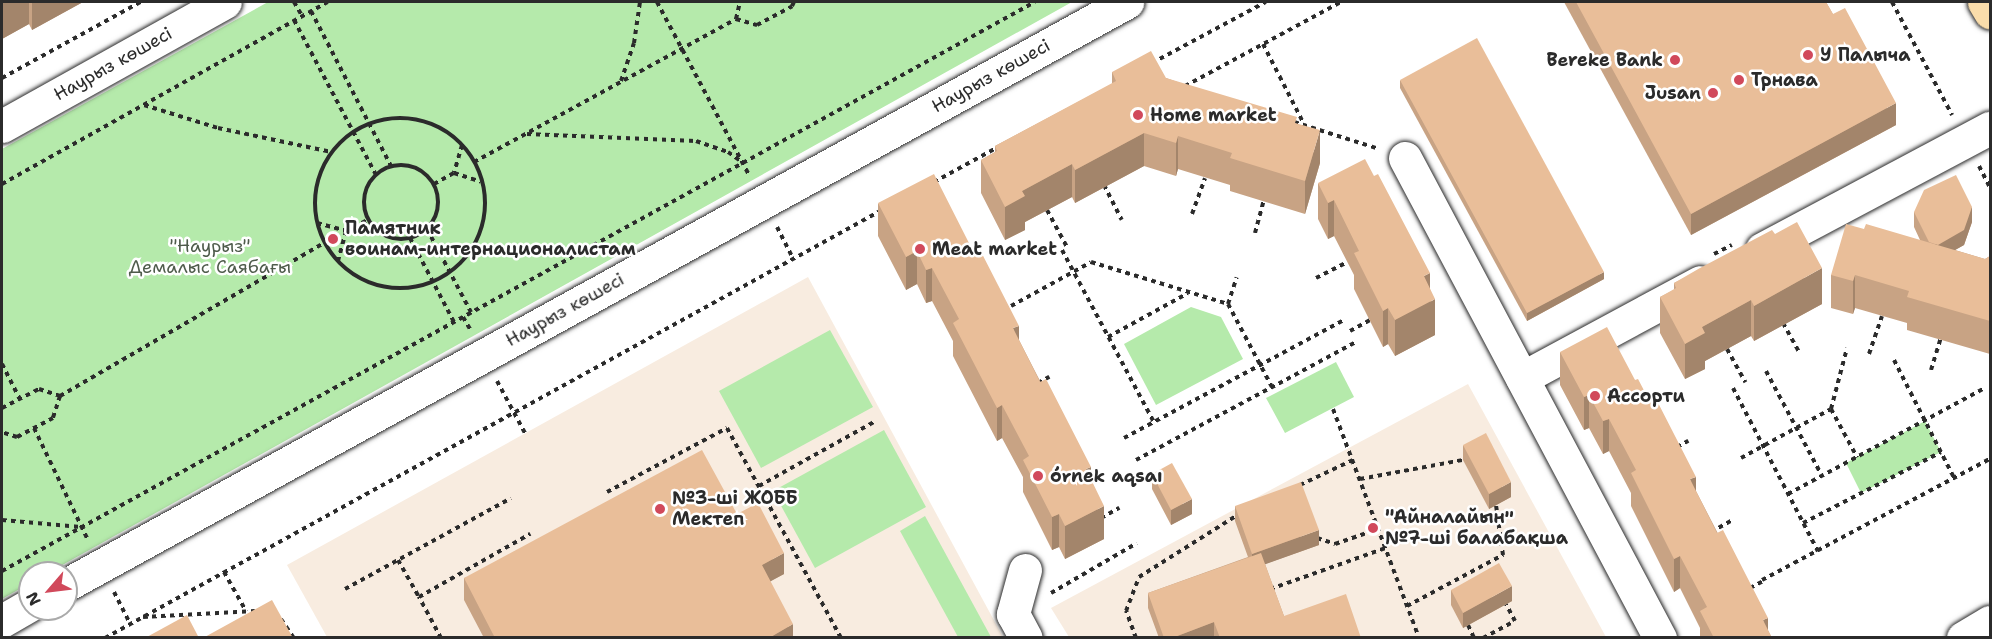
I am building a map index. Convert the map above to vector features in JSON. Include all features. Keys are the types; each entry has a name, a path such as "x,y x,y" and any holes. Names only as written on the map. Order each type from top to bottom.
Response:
{"main road":[{"path":"1984,2 1990,12"}],"street":[{"name":"Наурыз көшесі","path":"2,126 225,2"},
{"name":"Наурыз көшесі","path":"78,578 1127,2"},
{"path":"1522,378 1978,134"},
{"path":"1405,158 1660,638"},
{"path":"1020,626 1025,570"},
{"path":"2,621 18,612"},
{"path":"1963,638 1990,622"}],"path":[{"path":"2,78 140,2"},
{"path":"294,2 302,16"},
{"path":"2,184 328,2"},
{"path":"621,82 634,43 640,2"},
{"path":"657,2 794,258"},
{"path":"736,19 740,2"},
{"path":"474,162 736,19 757,25 792,6 794,2"},
{"path":"2,571 1035,2"},
{"path":"1148,65 1266,2"},
{"path":"1185,86 1341,2"},
{"path":"1892,2 1978,134 1990,188"},
{"path":"310,11 391,166"},
{"path":"294,20 376,175"},
{"path":"1263,44 1305,125"},
{"path":"1176,83 1196,89"},
{"path":"143,105 218,128 332,152"},
{"path":"386,118 412,118 438,126 462,145 474,162 482,182 483,222 472,250 450,272 433,281 396,289 368,283 338,261 324,243 317,223 315,191 323,165 332,152 353,132 386,118"},
{"path":"1283,118 1405,158"},
{"path":"526,134 696,141 728,152 743,163"},
{"path":"932,183 1002,144"},
{"path":"434,184 454,173 462,145"},
{"path":"391,166 416,168 434,184 438,209 427,229 410,238 388,237 368,220 364,198 376,175 391,166"},
{"path":"454,173 482,182"},
{"path":"1192,214 1205,178"},
{"path":"1103,181 1122,220"},
{"path":"1255,232 1265,195"},
{"path":"105,638 892,204"},
{"path":"1047,210 1067,247"},
{"path":"317,223 346,231 368,220"},
{"path":"427,229 471,312"},
{"path":"338,261 346,231"},
{"path":"410,238 454,322"},
{"path":"2,432 17,436 52,418 60,396 324,243"},
{"path":"1062,250 1154,422"},
{"path":"1316,278 1347,261"},
{"path":"1011,306 1091,262 1228,304 1272,387"},
{"path":"1228,304 1237,277"},
{"path":"1108,338 1189,292"},
{"path":"1869,354 1882,316"},
{"path":"1350,331 1375,317"},
{"path":"1781,319 1800,354"},
{"path":"1124,438 1344,320"},
{"path":"1931,370 1942,334"},
{"path":"1136,460 1356,342"},
{"path":"1847,348 1831,409 1857,457"},
{"path":"1727,349 1744,382"},
{"path":"1894,360 1954,478"},
{"path":"2,364 20,399"},
{"path":"1766,371 1822,476"},
{"path":"1034,385 1049,377"},
{"path":"1733,388 1818,550"},
{"path":"1788,494 1985,388"},
{"path":"2,408 39,389 60,396"},
{"path":"1333,409 1419,638"},
{"path":"1741,458 1831,409"},
{"path":"514,412 525,433"},
{"path":"759,486 874,422"},
{"path":"34,428 130,624"},
{"path":"607,492 727,428 841,638"},
{"path":"1670,451 1689,441"},
{"path":"1803,523 1941,452"},
{"path":"1744,592 1990,459"},
{"path":"1289,490 1353,460"},
{"path":"1360,479 1463,460"},
{"path":"345,589 511,498"},
{"path":"1407,606 1503,555 1496,505"},
{"path":"1095,521 1119,508"},
{"path":"1136,638 1126,611 1139,578 1246,510"},
{"path":"2,520 81,527"},
{"path":"1703,537 1731,521"},
{"path":"1316,538 1335,544 1378,529"},
{"path":"418,597 530,534"},
{"path":"1020,626 1137,543"},
{"path":"1269,590 1386,548"},
{"path":"398,560 441,638"},
{"path":"224,572 250,619"},
{"path":"1483,638 1515,621 1506,604"},
{"path":"141,617 264,612"},
{"path":"273,612 288,626 294,638"},
{"path":"1468,626 1474,638"}],"shaded area":[{"name":"№3-ші ЖОББ Мектеп","path":"808,277 1003,637 327,637 287,565"},
{"name":"\"Айналайын\" №7-ші балабақша","path":"1468,384 1606,637 1069,637 1051,608"}],"green space":[{"name":"\"Наурыз\" Демалыс Саябағы","path":"268,2 1072,2 70,561 18,561 18,590 2,599 2,149"},
{"path":"1191,307 1221,317 1243,359 1156,405 1124,344"},
{"path":"830,330 873,407 761,468 719,391"},
{"path":"1336,362 1354,397 1285,433 1266,398"},
{"path":"1925,421 1941,452 1861,493 1846,463"},
{"path":"884,430 926,507 815,568 773,491"},
{"path":"925,516 991,637 958,637 900,531"}],"building":[{"name":"Трнава","path":"1576,2 1826,2 1833,14 1845,8 1896,103 1691,214"},
{"path":"1477,38 1604,272 1527,313 1400,80"},
{"path":"1151,51 1166,78 1297,117 1295,123 1320,130 1305,181 1230,158 1232,153 1178,136 1176,143 1144,133 1075,170 1072,164 1022,191 1025,196 1005,207 981,160 997,151 995,146 1116,81 1112,72"},
{"path":"1365,159 1374,176 1378,174 1430,273 1424,276 1435,299 1395,320 1388,308 1383,311 1354,253 1359,251 1334,200 1328,203 1318,183"},
{"path":"934,174 971,247 977,244 1019,326 1013,328 1040,382 1046,379 1091,467 1086,469 1104,506 1065,526 1059,514 1052,517 1023,460 1029,456 1002,405 997,408 953,323 959,319 932,268 926,270 917,251 906,257 878,203"},
{"path":"1956,175 1972,207 1964,230 1938,245 1929,242 1914,212 1924,190"},
{"path":"1797,222 1822,268 1754,306 1751,300 1702,327 1705,333 1685,344 1660,297 1676,288 1674,283 1700,268 1772,230 1775,234"},
{"path":"1846,224 1864,229 1866,224 1985,259 1990,256 1990,321 1907,297 1909,291 1855,275 1853,281 1831,275"},
{"path":"1607,327 1635,380 1638,379 1648,398 1654,395 1696,477 1690,479 1717,533 1723,530 1768,618 1763,620 1772,638 1714,638 1700,611 1707,607 1680,556 1674,559 1631,473 1636,470 1609,419 1603,421 1589,395 1584,397 1560,352"},
{"path":"1486,433 1511,482 1489,494 1463,445"},
{"path":"702,450 737,514 758,503 784,553 762,565 793,624 769,638 495,638 464,578"},
{"path":"1172,463 1192,499 1171,510 1152,474"},
{"path":"1301,482 1319,530 1252,554 1235,506"},
{"path":"1261,553 1284,616 1346,594 1361,638 1220,638 1214,622 1172,638 1164,638 1148,593"},
{"path":"1499,563 1512,586 1463,613 1451,590"},
{"path":"272,600 293,638 203,638"},
{"path":"187,615 199,638 145,638"}],"place":[{"name":"У Палыча","path":"1808,55"},
{"name":"Bereke Bank","path":"1675,60"},
{"name":"Трнава","path":"1739,80"},
{"name":"Jusan","path":"1713,93"},
{"name":"Home market","path":"1138,115"},
{"name":"Памятник воинам-интернационалистам","path":"333,239"},
{"name":"Meat market","path":"920,249"},
{"name":"Ассорти","path":"1595,396"},
{"name":"órnek aqsaı","path":"1038,476"},
{"name":"№3-ші ЖОББ Мектеп","path":"660,509"},
{"name":"\"Айналайын\" №7-ші балабақша","path":"1373,528"}]}
